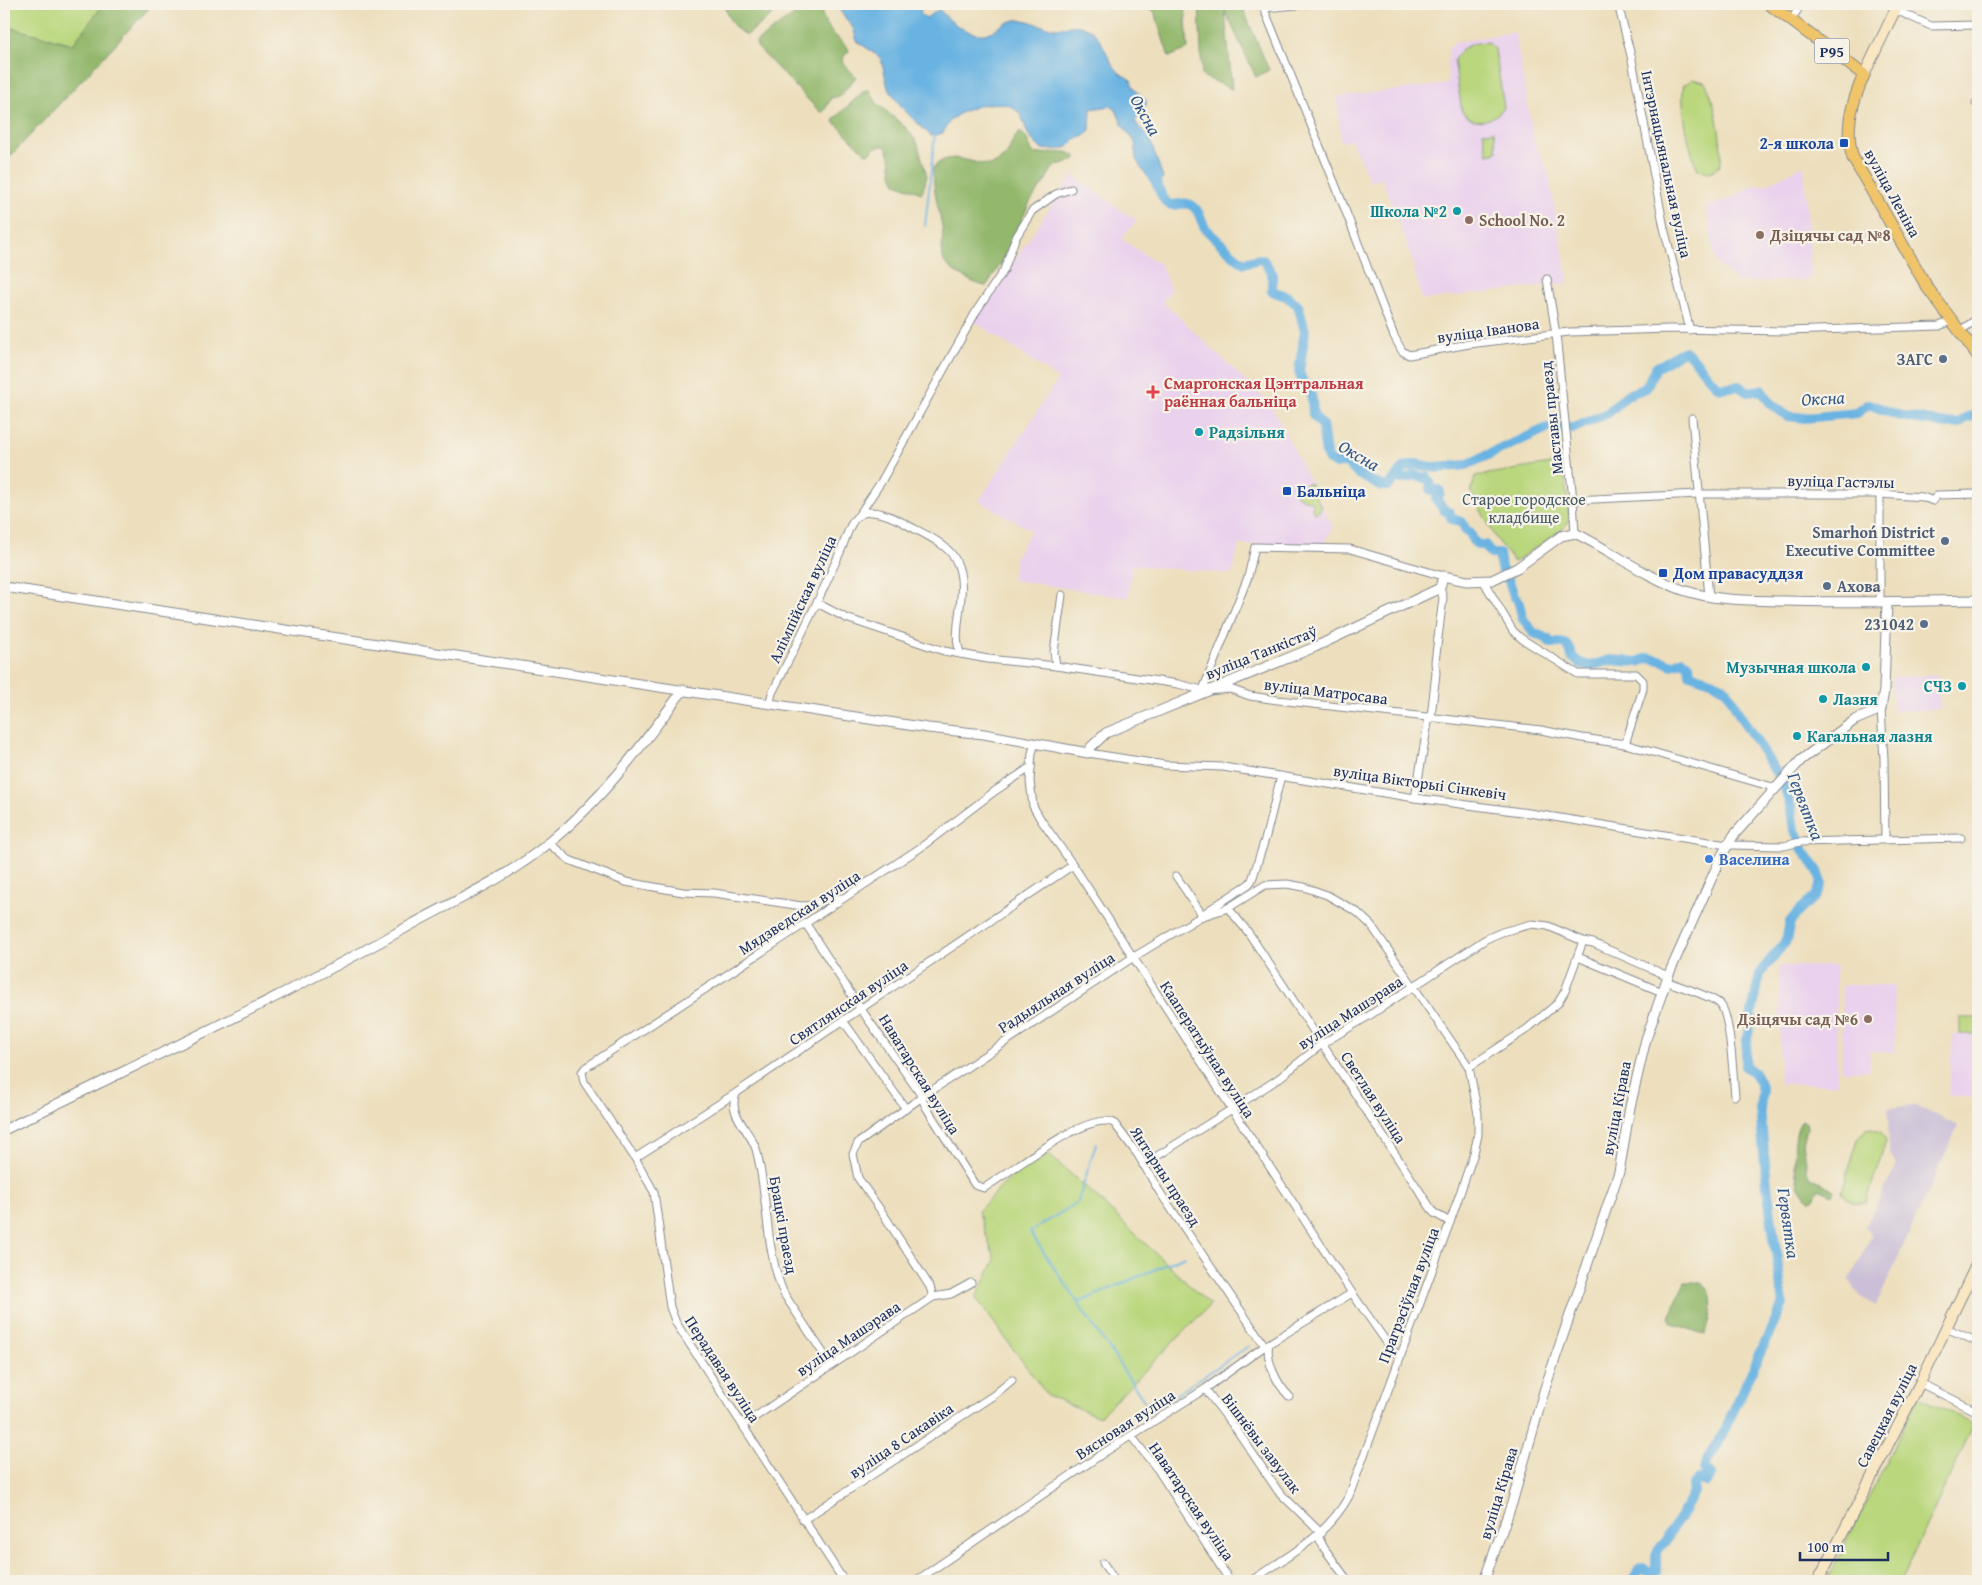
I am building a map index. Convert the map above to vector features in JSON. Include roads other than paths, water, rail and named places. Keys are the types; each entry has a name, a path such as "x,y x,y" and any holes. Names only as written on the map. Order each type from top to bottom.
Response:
{"main road":[{"name":"Р95","path":"1769,4 1864,75"},
{"name":"вуліца Леніна","path":"1897,7 1856,94 1848,124 1849,141 1853,158 1927,287 1978,356"},
{"name":"Савецкая вуліца","path":"1818,1581 1920,1383 1978,1261"}],"street":[{"path":"1263,6 1307,4"},
{"name":"Інтэрнацыянальная вуліца","path":"1618,4 1632,60 1664,228 1690,330"},
{"path":"1791,21 1801,4"},
{"name":"вуліца Іванова","path":"1263,6 1394,336 1402,351 1409,356 1469,344 1595,331 1815,330 1940,326 1952,321"},
{"path":"1897,7 1931,26 1978,25"},
{"name":"Алімпійская вуліца","path":"770,702 772,693 817,603 852,525 862,514 977,310 1004,270 1015,240 1032,211 1056,194 1071,189"},
{"name":"Маставы праезд","path":"1548,279 1556,334 1575,533"},
{"path":"1960,331 1978,318"},
{"path":"1692,418 1709,596"},
{"name":"вуліца Гастэлы","path":"1573,500 1698,494 1880,494 1923,497 1933,501 1937,495 1978,494"},
{"path":"1880,494 1884,690 1881,709 1885,840 1961,838"},
{"path":"862,514 880,514 906,524 947,550 956,561 962,590 956,642 961,654"},
{"path":"1206,692 1204,687 1248,577 1255,547 1350,549 1443,576 1484,582 1502,577 1561,536 1575,533 1641,572 1666,584 1709,596 1735,600 1883,602 1978,600"},
{"path":"1415,798 1436,673 1434,662 1442,598 1440,588 1443,576"},
{"path":"1484,582 1517,635 1574,672 1585,675 1630,673 1641,677 1643,690 1625,744"},
{"name":"вуліца Вікторыі Сінкевіч","path":"4,587 770,702 1165,765 1223,767 1727,845 1784,846 1800,842 1885,840"},
{"name":"вуліца Танкістаў","path":"1088,753 1091,747 1106,733 1315,647 1440,588"},
{"path":"1056,666 1054,652 1062,595"},
{"name":"вуліца Матросава","path":"817,603 846,618 944,651 1178,684 1206,692 1230,689 1250,696 1278,700 1541,730 1625,744 1777,787"},
{"path":"4,1130 351,958 507,872 549,843 584,812 615,778 683,690"},
{"name":"вуліца Кірава","path":"1484,1581 1512,1502 1545,1388 1619,1172 1630,1107 1641,1060 1662,992 1727,845 1801,760 1855,720 1881,709"},
{"name":"Кааператыўная вуліца","path":"1035,743 1030,766 1031,795 1033,806 1041,820 1073,865 1352,1293 1392,1350 1400,1356"},
{"name":"Мядзведская вуліца","path":"581,1075 585,1068 920,848 995,790 1030,766"},
{"path":"1176,876 1203,915 1252,880 1266,836 1281,776"},
{"path":"549,843 559,853 580,865 638,885 802,906 814,905 828,899 844,898"},
{"name":"Святлянская вуліца","path":"634,1158 736,1094 844,1022 1073,865"},
{"path":"1252,880 1273,884"},
{"name":"Радыяльная вуліца","path":"933,1297 925,1279 884,1214 858,1178 854,1163 854,1150 858,1143 922,1097 1087,990 1132,958 1203,915 1230,907 1265,885 1304,887 1327,895 1357,912 1371,925 1414,987"},
{"path":"1230,907 1234,894"},
{"name":"Светлая вуліца","path":"1230,907 1434,1213 1450,1222"},
{"name":"Наватарская вуліца","path":"806,924 899,1061 972,1181 979,1188"},
{"name":"вуліца Машэрава","path":"1143,1165 1232,1110 1278,1079 1322,1044 1414,987 1486,939 1517,927 1532,924 1548,926 1583,942 1593,943 1716,1001 1724,1010 1735,1096"},
{"path":"1469,1066 1527,1029 1553,1008 1561,998 1583,942"},
{"path":"1578,957 1662,992"},
{"name":"Прагрэсіўная вуліца","path":"1251,1581 1306,1545 1319,1534 1341,1510 1349,1496 1474,1153 1478,1135 1478,1114 1469,1066 1414,987"},
{"path":"844,1022 906,1109"},
{"name":"Перадавая вуліца","path":"581,1075 652,1186 656,1200 667,1291 673,1316 844,1581"},
{"path":"735,1112 733,1103 736,1094"},
{"path":"715,1107 722,1106 735,1112"},
{"name":"Брацкі праезд","path":"735,1112 755,1148 766,1203 770,1246 780,1283 788,1301 830,1365"},
{"name":"Янтарны праезд","path":"979,1188 987,1186 1064,1136 1092,1123 1105,1120 1114,1123 1183,1228 1267,1345"},
{"name":"вуліца Машэрава","path":"742,1425 933,1297 951,1294 971,1283"},
{"name":"Вясновая вуліца","path":"916,1581 997,1524 1205,1389 1267,1345 1352,1293"},
{"path":"1946,1328 1978,1342"},
{"path":"1267,1345 1268,1359 1283,1390 1289,1396"},
{"name":"вуліца 8 Сакавіка","path":"803,1520 994,1395 1012,1380"},
{"path":"1920,1383 1978,1412"},
{"name":"Вішнёвы завулак","path":"1205,1389 1236,1429 1278,1491 1319,1534 1324,1548 1348,1581"},
{"name":"Наватарская вуліца","path":"1131,1436 1158,1470 1230,1581"},
{"path":"1103,1563 1115,1581"}],"water":[{"path":"835,4 925,4 920,14 926,18 939,9 948,19 961,28 982,34 1016,20 1052,28 1077,26 1091,30 1101,42 1116,69 1131,80 1135,89 1146,100 1146,105 1135,121 1150,139 1163,178 1155,186 1141,168 1136,159 1135,142 1123,126 1116,110 1111,106 1091,109 1090,130 1085,136 1075,140 1068,147 1056,150 1041,149 1029,136 1019,113 1010,106 1002,104 983,105 965,111 951,120 943,133 931,136 904,110 888,88 881,58 857,41 853,28"}],"waterway":[{"path":"925,226 935,134"},
{"name":"Оксна","path":"1151,172 1167,203 1170,205 1186,203 1193,206 1199,213 1206,229 1244,263 1259,259 1263,260 1272,273 1272,291 1286,296 1298,305 1305,331 1299,372 1303,382 1309,388 1313,415 1322,425 1326,454 1329,460 1336,464 1347,462 1358,474 1381,486 1388,486 1403,468 1416,464 1437,468 1466,465 1547,428 1574,428 1608,413 1627,395 1646,388 1656,367 1685,351 1720,388 1739,386 1747,392 1761,390 1771,404 1787,416 1804,418 1857,413 1869,404 1897,415 1946,424 1959,423 1966,418 1978,414"},
{"name":"Гервятка","path":"1395,479 1409,478 1415,475 1423,478 1427,477 1431,490 1439,490 1440,493 1436,499 1444,510 1449,512 1452,519 1462,522 1466,531 1470,532 1473,541 1479,545 1485,545 1491,554 1499,554 1501,568 1509,581 1514,596 1518,600 1523,619 1534,633 1548,639 1550,643 1564,644 1569,648 1572,657 1580,663 1590,666 1610,660 1638,662 1648,658 1672,665 1683,660 1689,665 1690,674 1714,682 1727,690 1739,714 1784,785 1791,809 1794,830 1801,840 1802,848 1818,871 1822,883 1816,896 1790,922 1786,941 1760,973 1747,1038 1745,1066 1754,1073 1762,1091 1760,1109 1767,1186 1783,1304 1718,1444 1706,1461 1704,1472 1707,1476 1709,1473 1711,1475 1706,1482 1698,1480 1693,1485 1694,1492 1682,1515 1659,1549 1656,1556 1656,1571 1650,1573 1643,1568 1639,1570 1632,1581"},
{"path":"1096,1143 1078,1202 1030,1232 1151,1411 1249,1346"},
{"path":"1078,1303 1185,1256"}],"place":[{"name":"2-я школа","path":"1844,143"},
{"name":"Школа №2","path":"1457,211"},
{"name":"School No. 2","path":"1469,220"},
{"name":"Дзіцячы сад №8","path":"1760,235"},
{"name":"ЗАГС","path":"1943,359"},
{"name":"Смаргонская Цэнтральная раённая бальніца","path":"1153,392"},
{"name":"Радзільня","path":"1199,432"},
{"name":"Бальніца","path":"1287,491"},
{"name":"Smarhoń District Executive Committee","path":"1945,541"},
{"name":"Дом правасуддзя","path":"1663,573"},
{"name":"Ахова","path":"1827,586"},
{"name":"231042","path":"1924,624"},
{"name":"Музычная школа","path":"1866,667"},
{"name":"СЧЗ","path":"1962,686"},
{"name":"Лазня","path":"1823,699"},
{"name":"Кагальная лазня","path":"1797,736"},
{"name":"Васелина","path":"1709,859"},
{"name":"Дзіцячы сад №6","path":"1868,1019"}],"park label":[{"name":"Старое городское кладбище","path":"1524,508"}]}
